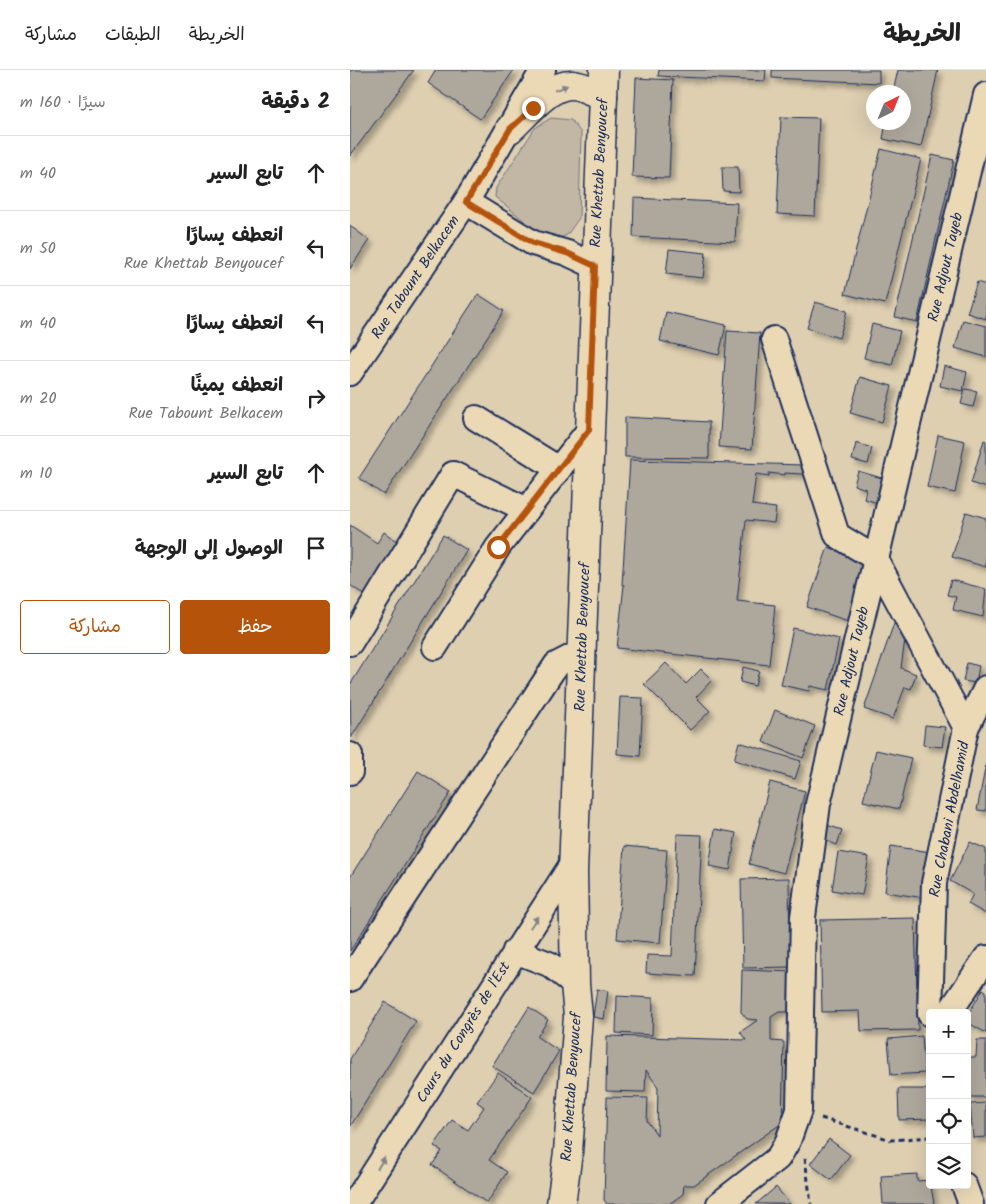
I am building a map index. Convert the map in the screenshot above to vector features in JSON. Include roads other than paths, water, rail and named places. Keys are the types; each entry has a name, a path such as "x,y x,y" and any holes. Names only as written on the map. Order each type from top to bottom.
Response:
{"main road":[{"path":"510,129 544,97 567,85 584,87 603,83"},
{"name":"Rue Khettab Benyoucef","path":"561,1204 568,1152 578,1016 574,861 603,83"}],"street":[{"name":"Rue Tabount Belkacem","path":"350,373 466,202 544,70"},
{"name":"Rue Adjout Tayeb","path":"719,1204 778,1158 788,1141 799,1110 803,918 818,804 986,95"},
{"path":"466,202 533,243 567,253 595,266"},
{"path":"774,339 838,535 875,558 966,728"},
{"path":"476,418 559,469"},
{"path":"435,647 498,547 589,430"},
{"path":"350,643 453,474 527,510"},
{"path":"350,979 556,665 581,652"},
{"name":"Rue Chabani Abdelhamid","path":"930,1009 934,883 966,728 986,688"},
{"path":"350,756 350,772"},
{"name":"Cours du Congrès de l'Est","path":"354,1204 574,861"},
{"path":"515,951 549,964 576,984"},
{"path":"952,1009 986,958"},
{"path":"965,1189 971,1204"}]}
